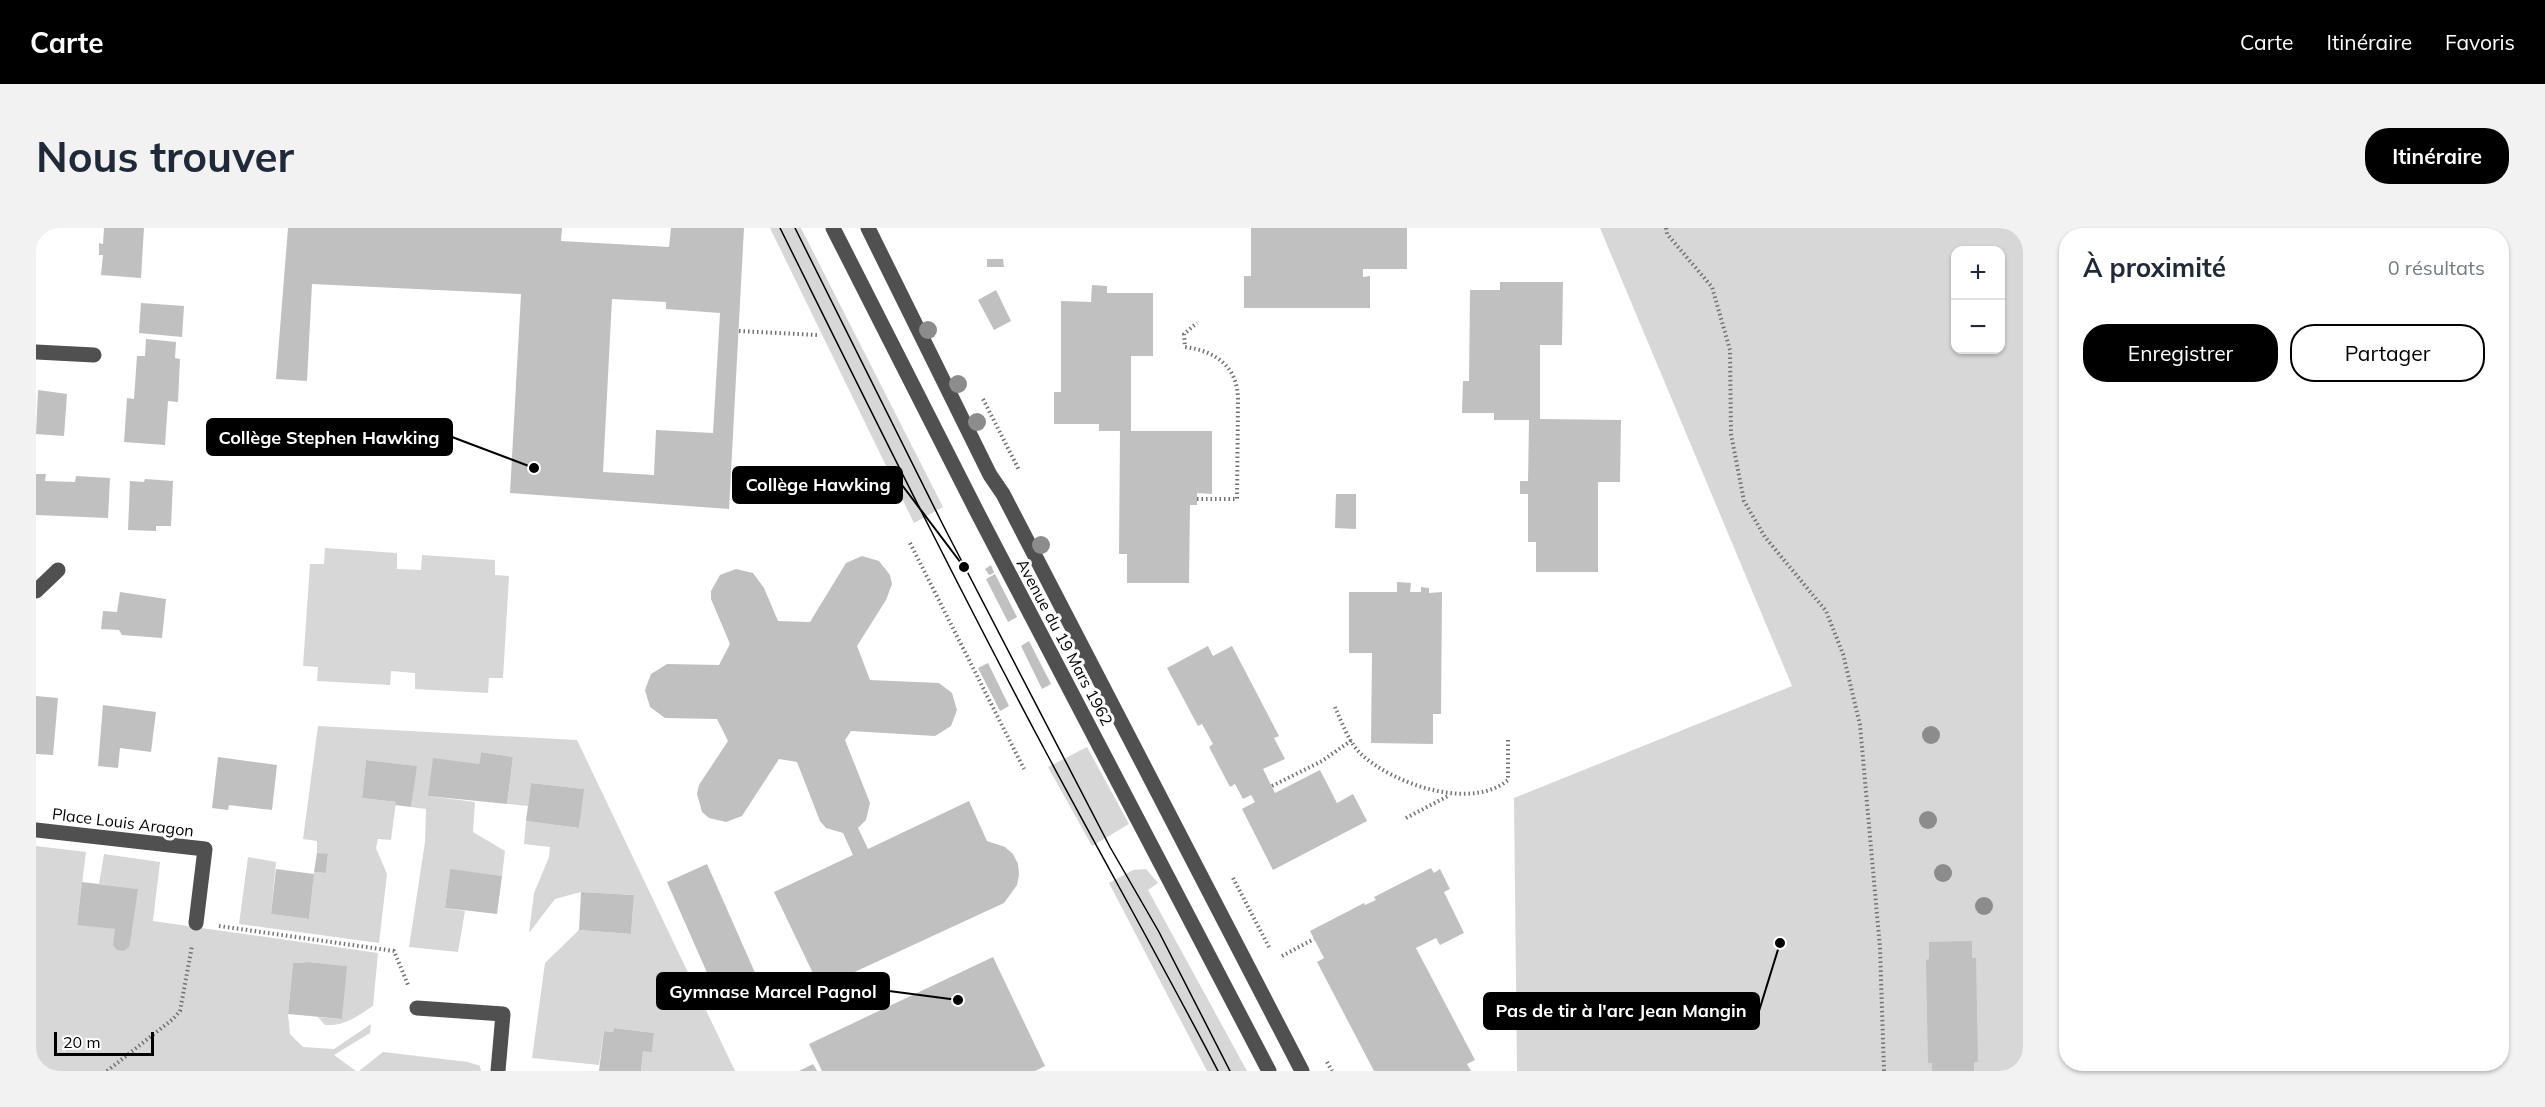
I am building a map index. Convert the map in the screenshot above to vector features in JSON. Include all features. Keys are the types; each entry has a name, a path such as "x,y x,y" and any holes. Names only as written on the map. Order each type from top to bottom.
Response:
{"street":[{"name":"Avenue du 19 Mars 1962","path":"832,228 980,519 1269,1071"},
{"name":"Avenue du 19 Mars 1962","path":"868,228 990,475 1003,494 1302,1071"},
{"path":"36,352 94,355"},
{"path":"36,591 58,570"},
{"name":"Place Louis Aragon","path":"36,830 205,849 196,923"},
{"path":"417,1008 503,1014 498,1071"}],"path":[{"path":"1666,228 1667,234 1712,287 1730,350 1731,434 1744,501 1765,537 1826,611 1843,654 1860,725 1880,948 1884,1071"},
{"path":"1197,323 1184,334 1185,347 1202,349 1220,360 1238,385 1237,499 1197,500"},
{"path":"739,331 817,335"},
{"path":"978,390 1021,473"},
{"path":"910,543 1024,769"},
{"path":"1335,707 1362,755 1399,778 1420,787 1452,794 1486,790 1502,785 1508,780 1508,737"},
{"path":"1272,786 1322,761 1352,740"},
{"path":"1406,818 1452,794"},
{"path":"1246,902 1261,931"},
{"path":"107,1071 180,1011 196,923 394,951 417,1008"},
{"path":"1282,956 1314,939"}],"shaded area":[{"path":"770,228 801,228 943,507 914,523"},
{"path":"1600,228 2023,228 2023,1071 1517,1071 1514,798 1792,686"},
{"path":"325,548 397,553 397,569 421,570 422,555 495,560 495,575 509,576 503,678 489,678 488,693 415,689 415,673 391,671 390,685 317,681 318,667 303,666 310,564 324,564"},
{"path":"318,726 577,740 735,1071 641,1071 643,1051 652,1051 654,1033 614,1028 613,1032 604,1031 599,1065 532,1058 545,963 579,930 631,934 634,895 581,892 555,899 529,933 534,893 549,857 550,847 524,844 526,821 579,828 583,789 531,783 528,806 507,804 513,757 481,752 479,764 428,796 475,802 473,832 505,851 502,876 450,870 445,908 465,911 458,952 409,947 425,842 426,809 411,807 416,766 366,760 362,798 396,802 391,840 378,839 376,848 387,874 379,943 239,924 248,857 276,862 271,914 309,919 314,872 326,873 328,855 317,853 317,841 303,839"},
{"path":"1087,747 1129,824 1092,846 1048,767"},
{"path":"36,846 86,852 77,924 132,931 137,889 99,884 104,854 160,862 153,921 378,953 373,1006 350,1020 332,1025 325,1025 318,1017 342,1019 346,966 309,962 293,963 288,1014 290,1034 303,1047 334,1049 371,1024 370,1033 334,1055 356,1071 36,1071"},
{"path":"1146,869 1158,883 1148,890 1247,1071 1207,1071 1109,883 1133,870"},
{"path":"383,1052 468,1062 480,1066 481,1071 359,1071"}],"building":[{"path":"104,228 144,228 141,278 101,275 103,255 99,255 99,243 103,244"},
{"path":"288,228 562,228 561,241 669,247 671,228 744,228 729,509 510,493 521,294 312,284 307,381 276,379","holes":["612,299 666,302 666,309 720,313 713,433 656,430 654,475 603,472"]},
{"path":"1251,228 1407,228 1407,269 1363,269 1363,277 1370,276 1370,308 1244,308 1244,276 1251,276"},
{"path":"987,259 1003,259 1004,267 987,267"},
{"path":"1500,282 1563,282 1562,345 1540,345 1540,419 1621,420 1620,482 1598,482 1598,572 1536,572 1536,542 1528,542 1528,494 1520,494 1520,481 1528,481 1529,420 1494,420 1494,413 1462,413 1463,381 1469,381 1470,290 1500,290"},
{"path":"1092,285 1107,286 1107,293 1153,293 1153,356 1131,356 1131,431 1212,431 1212,494 1197,493 1197,505 1190,505 1189,583 1127,583 1127,554 1119,554 1120,431 1099,431 1099,424 1054,424 1054,392 1061,392 1061,301 1091,302"},
{"path":"996,290 1011,321 994,330 978,300"},
{"path":"141,303 184,306 182,337 139,333"},
{"path":"146,339 176,342 175,358 180,359 178,402 168,401 165,445 124,442 127,398 134,399 137,356 145,356"},
{"path":"38,390 67,394 64,436 36,434"},
{"path":"36,474 46,474 45,481 75,482 76,476 110,478 108,518 36,515"},
{"path":"145,479 173,481 171,526 156,526 156,531 128,530 130,481 144,482"},
{"path":"1336,494 1356,494 1356,529 1335,528"},
{"path":"862,556 879,561 890,575 892,584 886,600 857,646 870,680 939,683 952,693 957,710 951,726 935,736 851,731 845,740 870,803 866,820 858,828 868,849 969,801 987,841 1005,847 1013,854 1018,864 1019,875 1017,885 1004,903 820,988 774,892 853,855 843,833 826,828 820,821 797,762 779,759 742,816 726,822 709,818 702,812 697,794 699,785 728,741 717,719 665,718 650,707 645,690 651,674 667,664 719,665 730,644 711,599 711,591 720,575 736,569 753,573 764,588 778,621 810,622 846,563"},
{"path":"991,565 994,573 989,575 985,569"},
{"path":"995,574 1017,617 1008,622 986,579"},
{"path":"1397,582 1411,583 1410,592 1421,592 1421,587 1429,588 1429,593 1442,592 1441,714 1433,714 1433,744 1371,743 1372,653 1349,653 1349,592 1397,592"},
{"path":"120,592 166,599 162,638 122,635 119,630 101,629 103,611 117,612"},
{"path":"1029,641 1051,684 1042,689 1021,646"},
{"path":"1208,646 1213,656 1232,646 1279,736 1274,738 1285,759 1263,769 1275,793 1320,770 1337,803 1353,794 1367,821 1273,870 1242,809 1255,802 1251,795 1243,799 1235,784 1230,787 1209,747 1213,744 1202,724 1198,726 1167,668"},
{"path":"988,663 1009,706 1000,711 978,668"},
{"path":"36,696 58,698 53,755 36,754"},
{"path":"103,705 156,712 151,752 120,748 118,768 98,766"},
{"path":"481,752 513,757 507,804 428,796 433,758 479,764"},
{"path":"218,757 277,765 272,810 229,805 228,810 212,808"},
{"path":"366,760 417,766 411,807 395,805 396,802 362,798"},
{"path":"531,783 584,789 579,828 526,821"},
{"path":"317,853 328,854 326,873 314,872"},
{"path":"707,864 760,984 720,1002 667,882"},
{"path":"1431,868 1434,873 1440,869 1450,889 1444,892 1464,933 1440,945 1436,938 1416,948 1475,1060 1467,1064 1471,1071 1374,1071 1317,962 1324,958 1310,931 1364,903 1365,905 1376,900 1374,897"},
{"path":"276,869 314,874 309,919 271,914"},
{"path":"450,869 502,876 497,914 445,908"},
{"path":"82,882 138,889 129,947 124,951 117,950 113,945 115,929 77,925"},
{"path":"581,892 634,895 631,934 579,930"},
{"path":"1972,941 1972,958 1976,958 1978,1062 1974,1062 1974,1071 1932,1071 1932,1063 1928,1063 1926,960 1929,959 1929,942"},
{"path":"993,957 1045,1066 1035,1071 822,1071 809,1044"},
{"path":"309,962 347,966 342,1019 288,1014 293,963"},
{"path":"614,1028 654,1033 652,1052 643,1051 641,1071 599,1071 604,1031 613,1032"},
{"path":"813,1064 817,1071 799,1071"}],"tram line":[{"path":"780,228 979,625 1218,1071"},
{"path":"795,228 943,525 1110,847 1159,932 1230,1071"}],"place":[{"name":"Collège Stephen Hawking","path":"534,468"},
{"name":"Collège Hawking","path":"964,567"},
{"name":"Pas de tir à l'arc Jean Mangin","path":"1780,943"},
{"name":"Gymnase Marcel Pagnol","path":"958,1000"}]}
